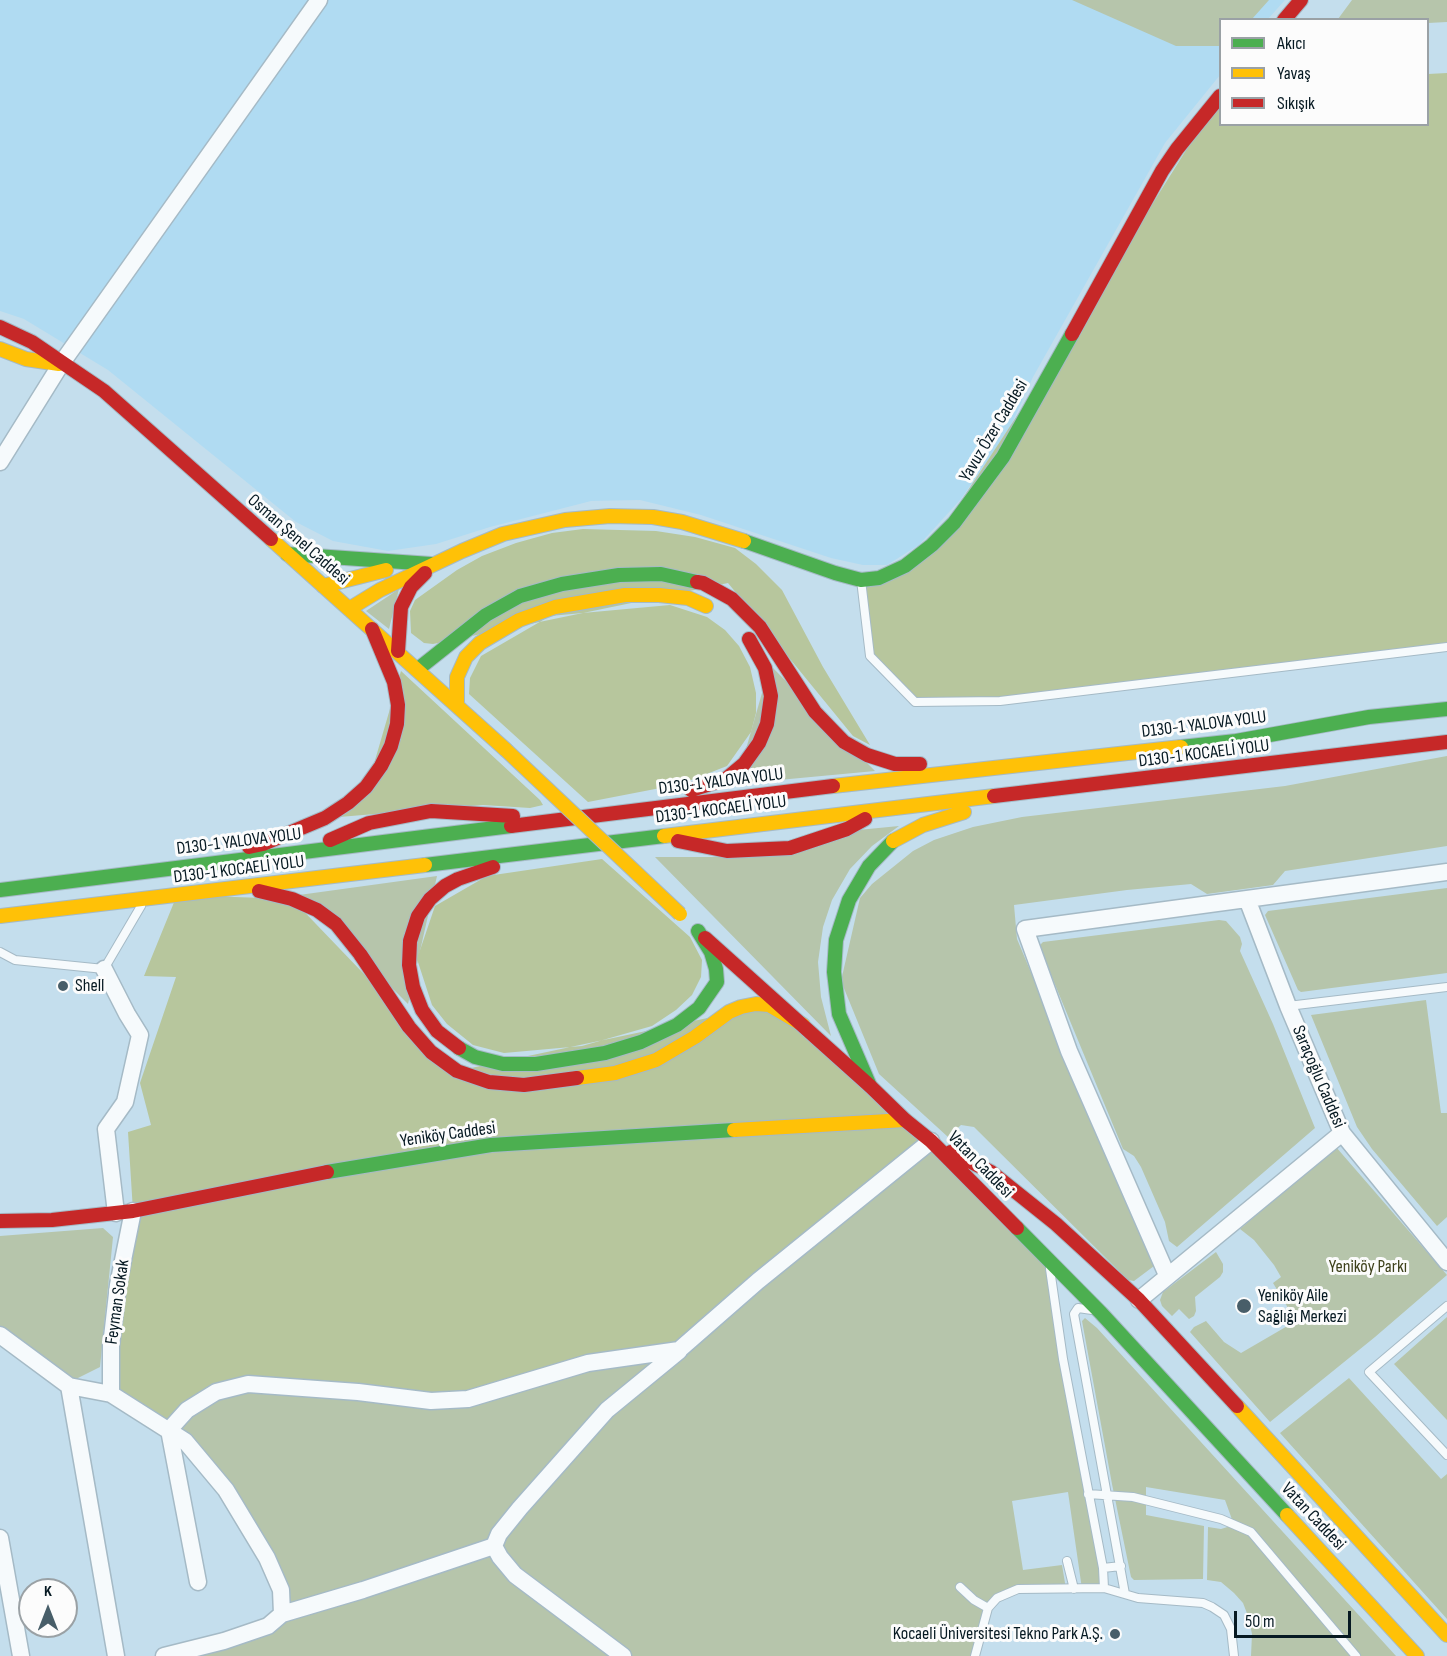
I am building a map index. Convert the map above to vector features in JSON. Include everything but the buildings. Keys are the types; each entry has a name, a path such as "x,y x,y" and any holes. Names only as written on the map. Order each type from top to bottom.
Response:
{"main road":[{"path":"1286,18 1300,0"},
{"name":"Yavuz Özer Caddesi","path":"861,580 879,578 905,566 939,537 978,492 1003,457 1162,171 1219,98"},
{"name":"Osman Şenel Caddesi","path":"0,327 32,342 104,391 418,669 698,931 803,1024"},
{"name":"Osman Şenel Caddesi","path":"0,349 26,359 62,364"},
{"path":"349,609 380,590 483,542 534,526 565,520 610,516 652,517 682,522 861,580"},
{"path":"287,554 435,564"},
{"path":"323,586 372,572 435,564"},
{"path":"398,651 401,607 411,588 435,564"},
{"path":"418,669 486,615 520,596 562,584 619,575 661,574 703,583 732,599 760,627 815,712 844,742 867,755 895,764 973,760 1328,725"},
{"path":"457,705 457,677 459,667 466,657 480,643 497,632 555,607 625,595 659,595 688,598 718,611"},
{"path":"99,877 263,844 325,818 348,803 366,787 381,766 391,746 397,724 398,705 394,682 372,629"},
{"path":"619,812 726,780 744,764 759,743 767,724 771,696 765,668 753,644 742,632"},
{"name":"D130-1 YALOVA YOLU","path":"0,890 954,771 1236,741 1369,717 1447,709"},
{"name":"D130-1 KOCAELİ YOLU","path":"0,916 1447,742"},
{"path":"870,1086 839,1014 834,972 836,940 849,900 869,866 893,841 923,825 964,812 1063,789"},
{"path":"655,836 728,851 790,848 848,829 884,809"},
{"path":"295,853 369,823 431,812 510,815 545,823"},
{"path":"556,849 458,879 430,898 418,916 410,941 409,965 413,987 422,1011 437,1031 455,1046 475,1057 503,1064 536,1064 605,1053 641,1042 677,1025 699,1008 710,996 717,982 711,952 698,931"},
{"path":"245,887 292,899 317,910 336,924 360,954 409,1027 431,1052 457,1071 489,1082 524,1085 615,1073 656,1060 695,1037 729,1012 741,1007 769,1005 803,1024 905,1120 931,1141"},
{"name":"Yeniköy Caddesi","path":"0,1221 52,1220 125,1212 345,1168 491,1145 905,1120"},
{"name":"Vatan Caddesi","path":"931,1141 1101,1313 1418,1656"},
{"name":"Vatan Caddesi","path":"931,1141 991,1172 1056,1224 1139,1300 1447,1635"}],"street":[{"path":"0,462 62,364 319,0"},
{"path":"1167,1275 1069,1050 1025,929 1447,872"},
{"name":"Saraçoğlu Caddesi","path":"1248,899 1288,1006 1342,1133 1447,1262"},
{"name":"Feyman Sokak","path":"104,969 140,1035 125,1102 106,1129 125,1212 111,1346 111,1394"},
{"path":"1139,1300 1342,1133"},
{"path":"164,1656 224,1641 268,1626 282,1614 363,1590 494,1546 499,1534 520,1508 607,1410 758,1281 931,1141"},
{"path":"0,1335 69,1386 111,1394 185,1440 232,1499 267,1558 281,1590 282,1614"},
{"path":"169,1430 187,1410 216,1392 248,1384 358,1392 431,1401 468,1399 588,1363 679,1350"},
{"path":"69,1386 116,1656"},
{"path":"169,1430 198,1582"},
{"path":"0,1538 21,1656"},
{"path":"494,1546 515,1575 623,1656"}],"lane":[{"path":"861,580 870,656 915,702 1000,700 1447,647"},
{"path":"0,952 15,960 104,969 145,899"},
{"path":"1288,1006 1447,987"},
{"path":"1048,1260 1063,1359 1103,1568 1104,1588"},
{"path":"1447,1306 1370,1372 1447,1455"},
{"path":"1101,1313 1088,1308 1078,1308 1074,1314 1125,1594"},
{"path":"1088,1494 1133,1497 1221,1519 1251,1532 1356,1656"},
{"path":"1067,1561 1074,1589"},
{"path":"1103,1568 1121,1566"},
{"path":"960,1587 974,1600 988,1608"},
{"path":"975,1656 988,1608 997,1598 1017,1589 1104,1588 1138,1598 1203,1603 1212,1607 1224,1615 1231,1629 1234,1656"}],"shaded area":[{"path":"0,0 1285,0 1269,18 1219,18 1219,76 1165,143 1033,377 1009,430 961,499 919,545 887,565 863,565 831,558 701,515 640,500 591,501 490,527 436,544 388,551 333,541 296,522 108,370 24,319 0,311"}],"green space":[{"path":"1072,0 1269,0 1253,18 1219,18 1219,46 1176,46"},
{"path":"1352,0 1447,0 1447,22 1429,23 1429,18 1339,18"},
{"path":"1447,73 1447,647 1000,701 915,702 870,656 861,580 932,545 1076,326 1219,98 1219,126 1429,126 1429,74"},
{"path":"583,529 656,531 695,537 735,548 756,564 782,590 823,667 870,745 853,736 728,583 433,644 424,643 411,633 410,611 415,600 457,570 482,556 516,543 552,533"},
{"path":"399,589 389,629 366,611"},
{"path":"670,605 707,617 725,630 739,646 750,667 756,693 756,713 751,732 727,766 681,784 588,802 469,694 470,678 481,656 550,616"},
{"path":"770,665 875,771 736,784"},
{"path":"401,671 543,805 530,808 483,805 339,817 364,798"},
{"path":"1447,756 1447,846 1285,871 1273,885 1207,894 1191,884 1014,905 1017,939 1154,1266 1134,1281 1128,1280 974,1127 961,1125 948,1137 879,1074 841,981 860,898 872,884 913,851 934,840 973,827 1022,817 1285,786"},
{"path":"899,826 872,846 850,869 832,900 823,927 818,962 821,997 831,1036 655,857 723,857 858,830"},
{"path":"602,859 690,937 702,960 701,977 692,995 676,1010 652,1026 582,1046 504,1053 473,1045 447,1024 432,1005 417,959 435,906 487,876"},
{"path":"437,876 408,1004 299,895"},
{"path":"1447,888 1447,973 1301,992 1298,990 1265,915 1268,911"},
{"path":"177,895 292,899 457,1071 769,1005 931,1141 679,1350 468,1399 279,1386 216,1392 169,1430 111,1394 133,1211 128,1132 151,1125 140,1083 176,977 144,976"},
{"path":"1226,921 1240,937 1242,944 1240,951 1273,1024 1315,1128 1177,1247 1169,1241 1165,1222 1141,1167 1134,1156 1123,1149 1039,946 1043,942"},
{"path":"1426,1000 1441,1113 1447,1113 1447,1217 1437,1226 1372,1149 1357,1127 1311,1015"},
{"path":"931,1141 1048,1260 1104,1588 1082,1589 1068,1492 1012,1501 1023,1570 1062,1565 1066,1589 1018,1589 988,1608 975,1656 164,1656 268,1626 281,1590 226,1490 169,1430 187,1410"},
{"name":"Yeniköy Parkı","path":"1336,1147 1447,1275 1270,1422 1190,1332 1194,1327 1206,1321 1224,1342 1241,1353 1296,1321 1273,1283 1281,1277 1274,1265 1254,1240 1240,1229"},
{"path":"103,1228 113,1237 100,1367 70,1382 0,1329 0,1236"},
{"path":"1216,1252 1223,1264 1223,1272 1195,1297 1194,1316 1189,1319 1179,1309 1172,1316 1162,1306 1160,1300 1163,1292"},
{"path":"1447,1317 1447,1420 1394,1364"},
{"path":"1085,1318 1097,1328 1396,1656 1251,1656 1252,1634 1243,1603 1221,1582 1207,1580 1208,1527 1221,1529 1234,1525 1225,1500 1146,1487 1146,1515 1204,1526 1203,1579 1134,1580 1131,1577 1082,1321"},
{"path":"1349,1378 1441,1479 1447,1474 1447,1619 1280,1433"}],"traffic: fast":[{"path":"744,541 861,580 879,578 905,566 932,545 954,523 1003,457 1072,334"},
{"path":"287,554 431,564"},
{"path":"418,669 486,615 520,596 562,584 619,575 661,574 697,582"},
{"path":"1181,747 1236,741 1369,717 1447,709"},
{"path":"0,890 511,826"},
{"path":"425,865 664,836"},
{"path":"870,1086 839,1014 834,972 836,940 849,900 869,866 893,841"},
{"path":"459,1048 475,1057 503,1064 536,1064 605,1053 641,1042 677,1025 699,1008 717,982 711,952 698,931"},
{"path":"327,1172 491,1145 734,1130"},
{"path":"1017,1228 1101,1313 1287,1515"}],"traffic: slow":[{"path":"0,349 26,359 59,364"},
{"path":"349,609 380,590 503,534 565,520 610,516 653,517 682,522 744,541"},
{"path":"271,539 506,750"},
{"path":"323,586 386,570"},
{"path":"457,705 457,677 466,657 480,643 519,620 555,607 625,595 688,598 706,606"},
{"path":"833,786 1181,747"},
{"path":"506,750 680,914"},
{"path":"664,836 994,796"},
{"path":"893,841 923,825 964,812"},
{"path":"0,916 425,865"},
{"path":"577,1078 615,1073 656,1060 695,1037 729,1012 741,1007 756,1004 769,1005 803,1025"},
{"path":"734,1130 905,1120"},
{"path":"1237,1406 1447,1635"},
{"path":"1287,1515 1417,1656"}],"traffic: jam":[{"path":"1286,18 1301,0"},
{"path":"1072,334 1162,171 1219,97"},
{"path":"0,327 32,342 104,391 271,539"},
{"path":"398,651 401,607 411,587 425,573"},
{"path":"697,582 732,599 760,627 815,712 844,742 867,755 895,764 920,764"},
{"path":"249,847 263,844 325,818 348,803 366,787 381,766 391,746 397,724 398,705 394,682 372,629"},
{"path":"691,790 726,779 744,764 759,743 767,724 771,696 765,668 749,639"},
{"path":"994,796 1447,742"},
{"path":"511,826 833,786"},
{"path":"330,840 369,823 431,811 513,816"},
{"path":"678,841 727,851 790,848 847,829 865,819"},
{"path":"459,1048 437,1031 422,1010 413,987 409,965 410,941 418,916 430,899 445,886 458,879 493,867"},
{"path":"259,891 292,899 317,910 336,924 360,954 409,1027 431,1052 457,1071 489,1082 524,1085 577,1078"},
{"path":"705,938 931,1141 1017,1228"},
{"path":"951,1152 991,1172 1056,1224 1139,1300 1237,1406"},
{"path":"0,1221 52,1220 133,1211 327,1172"}],"place":[{"name":"Shell","path":"63,986"},
{"name":"Yeniköy Aile Sağlığı Merkezi","path":"1244,1306"},
{"name":"Kocaeli Üniversitesi Tekno Park A.Ş.","path":"1115,1634"}]}
